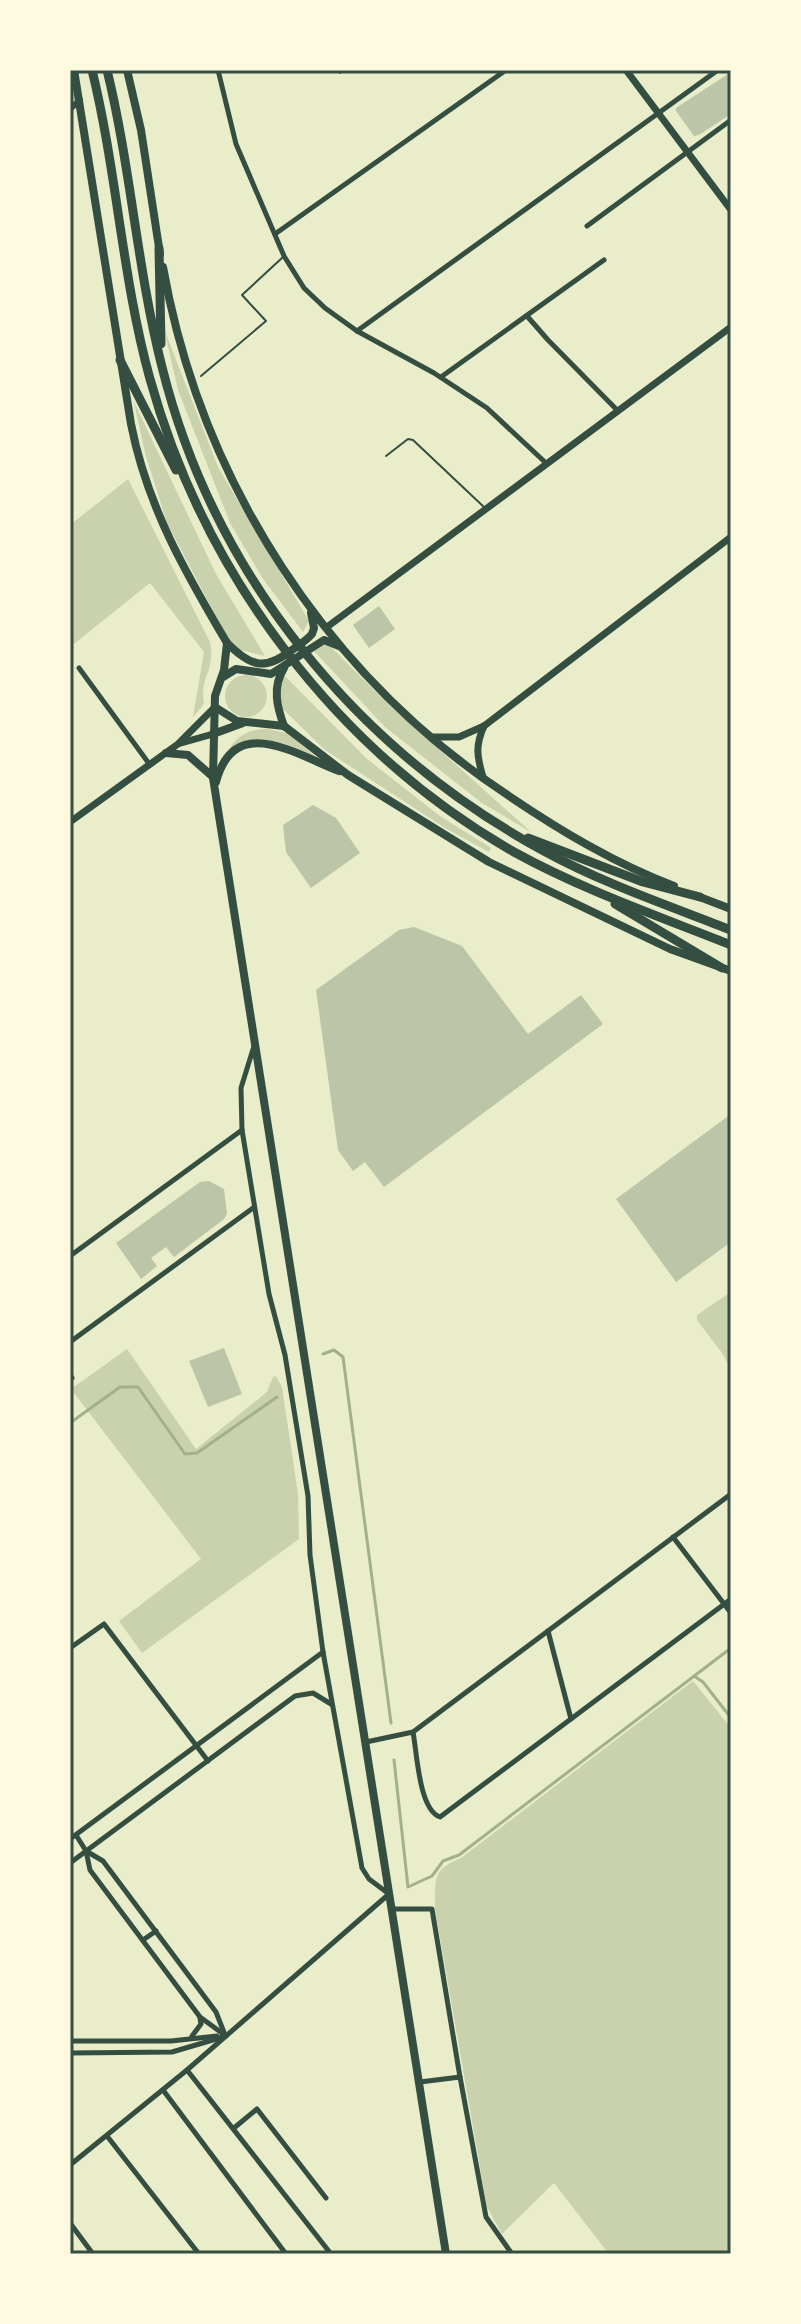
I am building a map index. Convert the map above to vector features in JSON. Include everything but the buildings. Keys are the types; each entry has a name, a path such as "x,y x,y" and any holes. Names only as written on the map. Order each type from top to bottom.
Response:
{"highway":[{"path":"74,70 120,360 137,452 155,510 227,643 245,659 270,665 279,661 312,634 310,608"},
{"path":"92,70 111,157 143,353 169,440 219,550"},
{"path":"107,70 162,367 191,457 223,528 254,583 294,641 389,743 446,790 506,830 600,879 731,930"},
{"path":"127,70 141,130 177,340 210,434 263,538 310,608 379,690 483,780 594,850 638,872 731,909"},
{"path":"159,248 162,367"},
{"path":"120,360 247,598 299,670 361,736 415,782 511,850 588,888 727,970"},
{"path":"221,679 236,669 271,674 324,640 343,649"},
{"path":"227,643 215,707 214,782 446,2254"},
{"path":"284,668 277,683 284,726"},
{"path":"215,707 245,723 284,726 348,775 489,862 670,949 727,970"},
{"path":"213,734 245,723"},
{"path":"214,782 225,758 237,747 254,742 280,748 348,775"},
{"path":"166,753 188,755 214,782"},
{"path":"506,830 643,882 700,897"},
{"path":"588,888 731,945"}],"main road":[{"path":"626,70 731,210"},
{"path":"327,627 731,327"},
{"path":"431,737 459,737 484,726 731,537"},
{"path":"70,822 178,744 215,707"},
{"path":"483,780 476,752 484,726"},
{"path":"178,744 213,734"}],"street":[{"path":"218,70 231,132 284,256 298,281 312,297 357,331 441,377 487,408 547,464"},
{"path":"275,234 506,70"},
{"path":"357,331 718,70"},
{"path":"70,109 80,100"},
{"path":"587,226 731,120"},
{"path":"441,377 604,260"},
{"path":"527,316 618,411"},
{"path":"79,668 150,765"},
{"path":"70,2165 187,2070 389,1894 369,1879 362,1868 331,1705 310,1555 308,1496 285,1355 269,1294 242,1130 241,1088 255,1040"},
{"path":"70,1256 242,1130"},
{"path":"70,1342 254,1208"},
{"path":"366,1742 413,1732 731,1494"},
{"path":"673,1537 731,1613"},
{"path":"413,1732 425,1800 430,1812 440,1817 731,1599"},
{"path":"70,1648 104,1624 208,1761"},
{"path":"548,1631 571,1719"},
{"path":"226,2036 216,2012 103,1861 86,1851 73,1837 323,1652"},
{"path":"70,1863 295,1696 313,1693 331,1705"},
{"path":"86,1851 90,1870 200,2017 226,2036"},
{"path":"391,1909 432,1909 486,2217 512,2254"},
{"path":"143,1940 156,1931"},
{"path":"190,2037 201,2024 200,2017"},
{"path":"70,2041 171,2041 226,2036"},
{"path":"70,2053 172,2052 226,2036"},
{"path":"187,2070 331,2254"},
{"path":"419,2082 460,2077"},
{"path":"163,2090 286,2254"},
{"path":"234,2128 257,2109 326,2198"},
{"path":"107,2136 199,2254"},
{"path":"70,2223 93,2254"}],"lane":[{"path":"201,376 266,321 242,295 284,256"},
{"path":"386,456 408,439 413,440 486,509"}],"green space":[{"path":"164,329 218,467 309,621 303,632 263,579 230,523 178,390"},
{"path":"134,402 216,574 265,656 241,650 230,643 167,523 145,453"},
{"path":"128,479 210,642 211,660 204,686 204,704 193,717 204,652 150,583 70,647 70,525"},
{"path":"326,642 384,700 531,832 482,803 385,727 313,650"},
{"path":"246,675 261,681 267,696 261,711 246,717 231,711 225,696 231,681"},
{"path":"284,675 367,759 440,816 491,848 489,852 445,828 325,750 282,708 279,686"},
{"path":"268,729 286,733 319,759 284,744 263,740 241,744 228,751 245,734"},
{"path":"731,1292 731,1370 697,1320 697,1315"},
{"path":"127,1349 196,1449 267,1392 276,1376 282,1387 298,1494 299,1539 142,1653 119,1621 201,1559 71,1389"},
{"path":"693,1681 731,1728 731,2254 609,2254 554,2183 502,2234 487,2207 435,1909 437,1877 445,1867"}],"waterway":[{"path":"323,1354 334,1350 343,1357 391,1723"},
{"path":"70,1423 120,1387 138,1387 185,1454 197,1453 277,1397"},
{"path":"394,1760 408,1887 432,1876 443,1861 459,1855 731,1648"},
{"path":"694,1676 703,1682 731,1718"}]}
